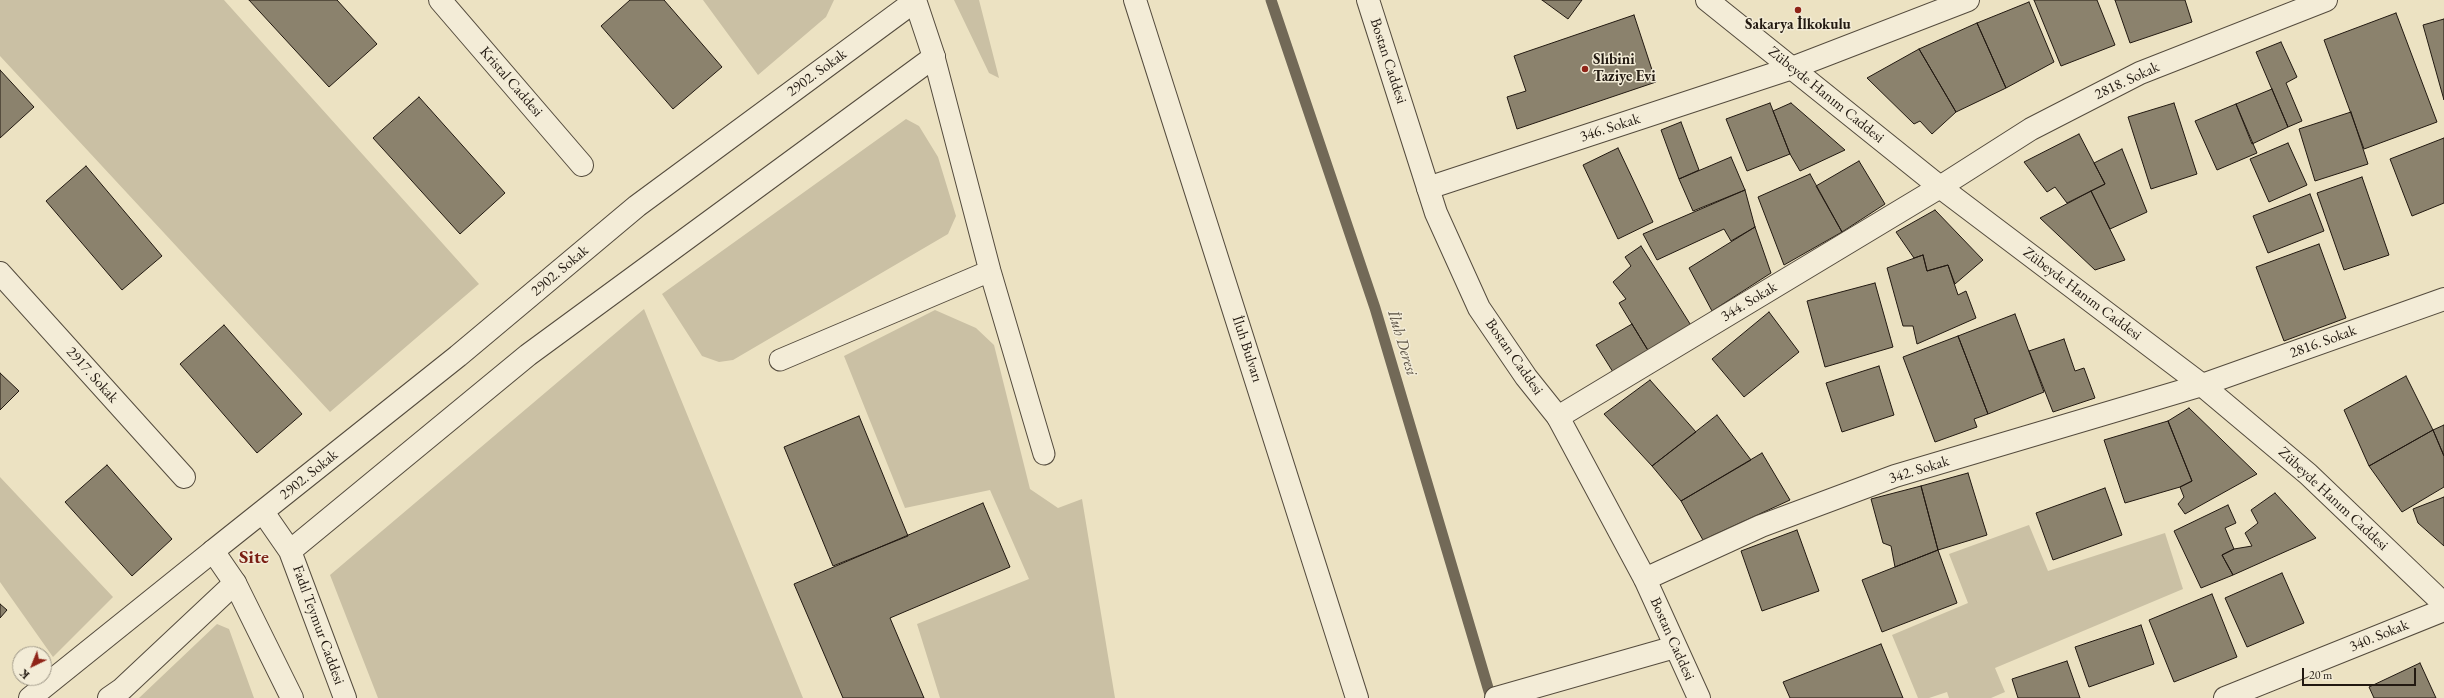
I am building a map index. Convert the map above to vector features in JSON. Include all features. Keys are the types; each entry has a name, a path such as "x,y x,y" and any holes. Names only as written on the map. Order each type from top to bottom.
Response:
{"street":[{"name":"Kristal Caddesi","path":"440,0 582,164"},
{"name":"İluh Bulvarı","path":"1135,0 1357,698"},
{"name":"Bostan Caddesi","path":"1368,0 1436,213 1479,308 1526,377 1558,417 1645,579 1699,698"},
{"name":"Zübeyde Hanım Caddesi","path":"1707,0 1940,187 2202,385 2308,474 2444,604"},
{"name":"346. Sokak","path":"1428,188 1792,68 1968,0"},
{"name":"2818. Sokak","path":"1940,187 2032,129 2140,73 2326,0"},
{"path":"290,551 528,355 934,57 915,1"},
{"name":"2902. Sokak","path":"30,698 458,356 637,206 915,1"},
{"name":"344. Sokak","path":"1558,417 1940,187"},
{"name":"2917. Sokak","path":"0,273 184,477"},
{"name":"2816. Sokak","path":"2202,385 2444,299"},
{"name":"342. Sokak","path":"1645,579 1761,526 1895,476 2202,385"},
{"name":"Fadıl Teymur Caddesi","path":"263,512 290,551 345,698"},
{"path":"213,551 235,583 292,698"},
{"path":"109,698 122,689 235,583"},
{"name":"340. Sokak","path":"2224,698 2444,610"},
{"path":"1496,698 1675,647"}],"lane":[{"path":"934,57 990,271 1044,454"},
{"path":"780,360 990,271"}],"shaded area":[{"path":"0,0 224,0 479,284 330,412 0,56"},
{"path":"703,0 834,0 826,17 758,75"},
{"path":"954,0 979,0 999,78 989,73"},
{"path":"906,119 919,126 938,157 956,216 948,234 733,360 719,362 702,356 662,294"},
{"path":"644,309 803,698 378,698 330,575"},
{"path":"935,310 976,328 994,345 1030,489 1058,508 1082,499 1115,698 940,698 917,624 1029,579 990,490 905,508 844,356"},
{"path":"0,477 113,597 53,657 52,646 45,646 0,582"},
{"path":"2029,525 2048,571 2165,533 2183,589 1995,668 2005,692 1991,698 1949,698 1947,692 1929,698 1918,698 1892,635 1968,603 1949,554"},
{"path":"217,624 229,629 254,698 139,698"}],"building":[{"path":"249,0 337,0 377,44 329,87"},
{"path":"630,0 664,0 722,67 673,109 601,26"},
{"path":"1542,0 1582,0 1568,19"},
{"path":"2034,0 2097,0 2115,45 2061,66"},
{"path":"2115,0 2185,0 2192,22 2130,43"},
{"path":"2029,2 2054,62 2006,88 1977,23"},
{"path":"2396,13 2437,122 2364,149 2324,40"},
{"name":"Slıbini Taziye Evi","path":"1634,15 1656,82 1517,129 1507,97 1526,91 1514,56"},
{"path":"2444,19 2444,100 2423,25"},
{"path":"1977,23 2006,88 1956,112 1919,49"},
{"path":"2281,42 2297,77 2286,83 2302,121 2288,127 2256,52"},
{"path":"1919,49 1956,112 1932,134 1920,121 1914,124 1867,78"},
{"path":"0,70 34,107 0,138"},
{"path":"2272,89 2288,127 2252,144 2236,104"},
{"path":"419,97 505,193 460,234 373,138"},
{"path":"1770,103 1790,154 1747,171 1726,119"},
{"path":"1791,103 1845,150 1800,171 1790,154 1773,111"},
{"path":"2174,103 2197,174 2151,189 2128,117"},
{"path":"2236,104 2257,153 2217,170 2195,121"},
{"path":"2351,112 2368,164 2315,181 2299,129"},
{"path":"1681,122 1699,170 1679,179 1661,130"},
{"path":"2079,134 2105,184 2067,203 2055,187 2047,192 2024,162"},
{"path":"2444,138 2444,203 2412,216 2390,159"},
{"path":"2288,143 2307,185 2269,202 2250,159"},
{"path":"1618,148 1653,222 1618,239 1583,165"},
{"path":"2122,149 2147,212 2110,229 2091,191 2105,184 2094,163"},
{"path":"1731,157 1745,190 1693,211 1679,179"},
{"path":"1859,161 1885,204 1842,232 1816,186"},
{"path":"86,166 162,256 122,290 46,201"},
{"path":"1810,174 1842,232 1784,265 1758,197"},
{"path":"2362,177 2389,255 2344,270 2317,193"},
{"path":"1745,190 1755,227 1731,241 1724,229 1657,260 1643,234"},
{"path":"2091,191 2125,260 2095,270 2040,218"},
{"path":"2310,194 2324,231 2268,253 2253,216"},
{"path":"1935,210 1983,260 1955,284 1948,265 1927,271 1923,255 1914,258 1896,232"},
{"path":"1755,227 1771,273 1712,311 1689,268"},
{"path":"2319,244 2346,318 2284,341 2256,267"},
{"path":"1641,246 1692,327 1649,352 1619,303 1626,299 1613,282 1631,266 1625,257"},
{"path":"1923,255 1927,271 1948,265 1958,295 1966,291 1976,318 1917,344 1913,326 1903,326 1887,268"},
{"path":"1875,283 1893,347 1825,367 1807,301"},
{"path":"1769,312 1799,352 1744,397 1712,359"},
{"path":"2015,314 2044,392 1988,414 1958,336"},
{"path":"1632,324 1649,352 1613,372 1596,345"},
{"path":"224,325 302,414 257,453 180,364"},
{"path":"1958,336 1988,414 1974,419 1977,427 1935,442 1903,357"},
{"path":"2064,339 2075,371 2084,368 2095,398 2053,412 2029,351"},
{"path":"1879,366 1894,415 1842,432 1826,383"},
{"path":"0,373 19,391 0,410"},
{"path":"2406,376 2433,430 2369,466 2344,410"},
{"path":"1650,380 1696,432 1652,466 1604,414"},
{"path":"2189,408 2257,474 2185,514 2178,504 2184,497 2180,487 2192,481 2168,421"},
{"path":"1717,415 1751,460 1681,501 1652,466"},
{"path":"859,416 908,536 833,566 784,447"},
{"path":"2168,421 2192,481 2180,487 2125,503 2104,440"},
{"path":"2444,425 2444,456 2433,430"},
{"path":"2433,430 2444,456 2444,487 2402,512 2369,466"},
{"path":"1762,453 1790,500 1703,540 1681,501"},
{"path":"107,465 172,539 132,576 65,502"},
{"path":"1968,473 1987,535 1938,550 1921,486"},
{"path":"1921,486 1938,550 1895,567 1891,546 1883,543 1871,499"},
{"path":"2105,488 2122,535 2053,560 2036,513"},
{"path":"2275,493 2316,538 2233,575 2222,555 2234,549 2252,546 2245,533 2258,523 2251,510"},
{"path":"2444,497 2444,546 2418,523 2413,509"},
{"path":"983,503 1010,567 890,618 924,698 843,698 794,584"},
{"path":"2228,505 2236,523 2225,528 2234,549 2222,555 2233,575 2201,588 2174,531"},
{"path":"1797,530 1819,591 1762,611 1741,551"},
{"path":"1938,550 1957,603 1882,632 1862,580"},
{"path":"2282,573 2304,623 2247,647 2225,598"},
{"path":"2212,594 2237,657 2174,682 2149,620"},
{"path":"0,604 7,610 0,618"},
{"path":"2141,625 2154,664 2089,687 2075,647"},
{"path":"1881,644 1903,698 1790,698 1783,682"},
{"path":"2067,661 2080,698 2018,698 2012,679"},
{"path":"2420,663 2436,698 2374,698 2369,687"}],"waterway":[{"name":"İluh Deresi","path":"1271,0 1375,308 1491,698"}],"place":[{"name":"Sakarya İlkokulu","path":"1798,10"},
{"name":"Slıbini Taziye Evi","path":"1585,69"}],"district":[{"name":"Site","path":"254,558"}]}
